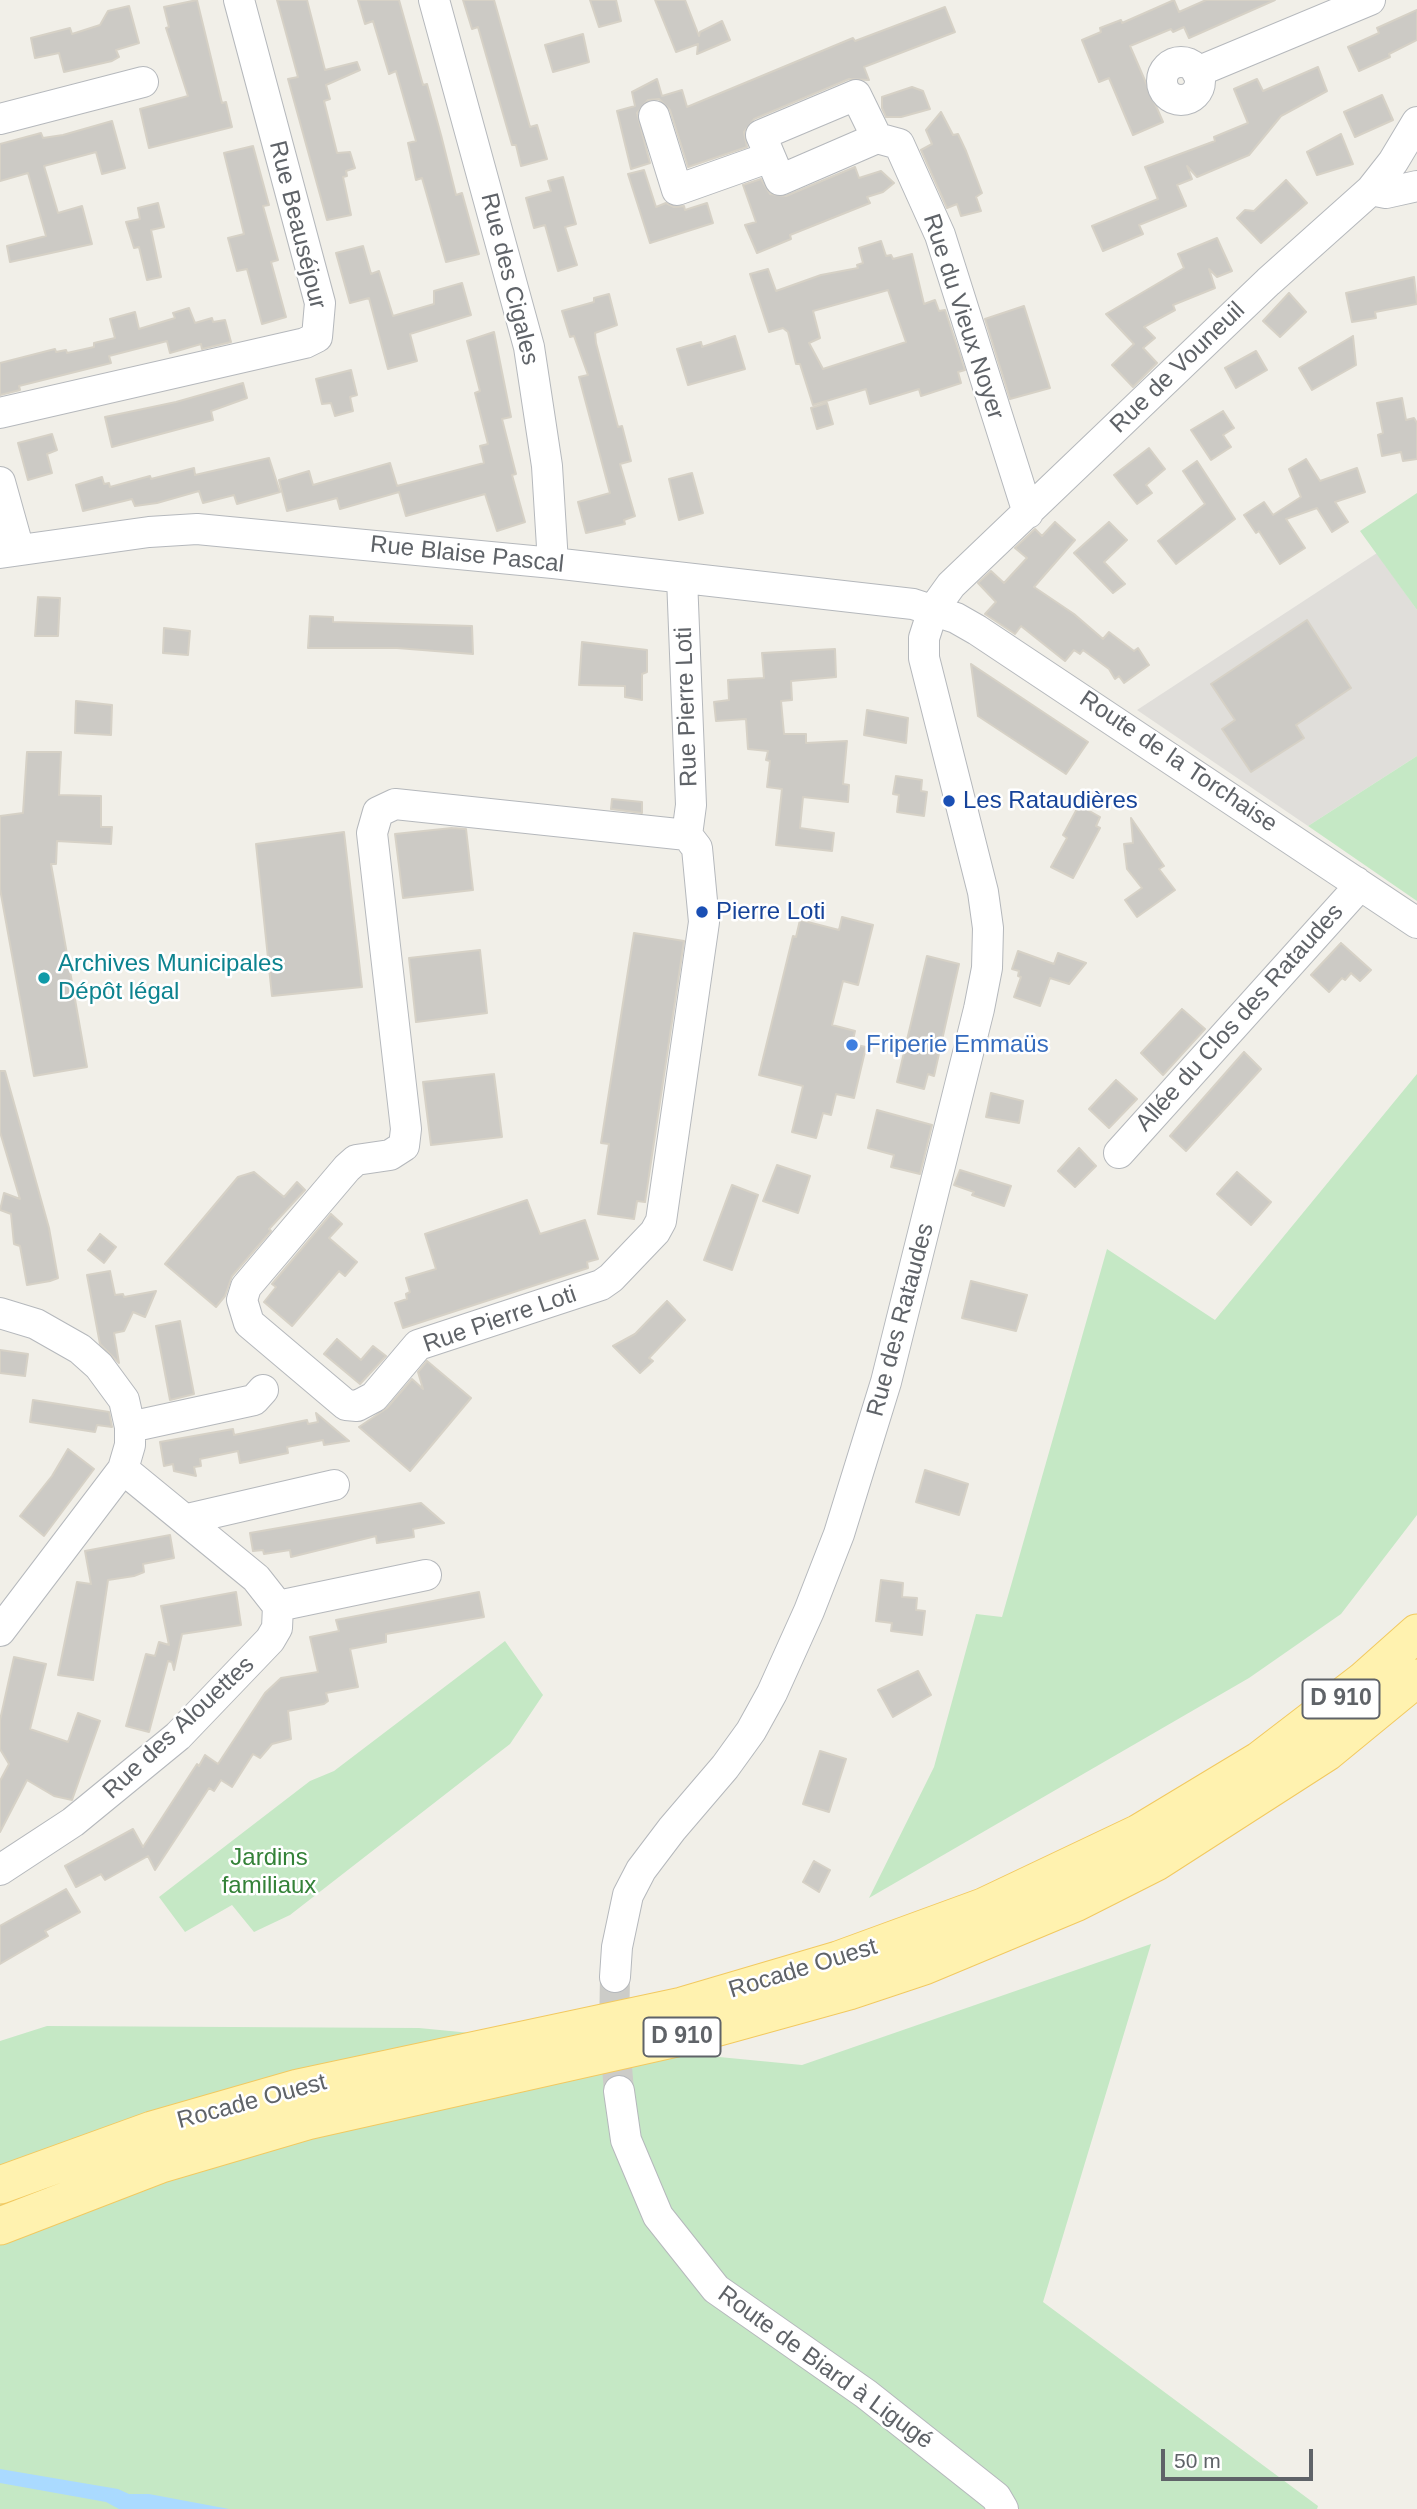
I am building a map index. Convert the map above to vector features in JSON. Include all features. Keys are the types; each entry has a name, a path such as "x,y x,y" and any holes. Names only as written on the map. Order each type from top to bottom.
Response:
{"main road":[{"path":"1260,1760 1417,1607"},
{"name":"Rocade Ouest","path":"0,2185 152,2130 298,2088 670,2009 838,1960 983,1907 1139,1833 1260,1760 1363,1681 1417,1633"},
{"name":"Rocade Ouest","path":"0,2226 162,2164 307,2121 690,2035 849,1991 924,1966 1075,1903 1156,1862 1326,1752 1417,1678"},
{"path":"1326,1752 1417,1705"}],"street":[{"name":"Rue Beauséjour","path":"0,413 317,337 320,303 239,0"},
{"name":"Rue des Cigales","path":"435,0 528,347 547,466 553,563"},
{"path":"1197,72 1370,0"},
{"path":"0,120 144,82"},
{"path":"856,95 877,138 780,180 761,135 856,95"},
{"path":"654,116 677,190 770,157"},
{"name":"Rue de Vouneuil","path":"933,610 951,585 1268,282 1371,190 1393,162 1417,122"},
{"name":"Rue du Vieux Noyer","path":"877,138 899,144 940,235 1022,502 1028,513"},
{"path":"1371,190 1386,193 1417,186"},
{"path":"0,482 9,552"},
{"name":"Rue Blaise Pascal","path":"9,552 149,532 197,529 553,563 895,600 933,610"},
{"name":"Rue Pierre Loti","path":"682,578 691,805 687,835 697,848 703,894 704,941 664,1207 655,1232 601,1285 418,1345 374,1396 357,1406 346,1405 249,1324 242,1300 246,1287 347,1168 356,1160 390,1155 404,1146 406,1129 372,833 378,812 396,804 687,835"},
{"name":"Route de la Torchaise","path":"933,610 977,630 1046,673 1417,923"},
{"name":"Rue des Rataudes","path":"615,1978 621,1920 633,1887 672,1829 725,1767 751,1731 799,1634 839,1534 886,1382 979,1009 987,968 988,928 983,892 925,659 925,638 933,610"},
{"name":"Allée du Clos des Rataudes","path":"1119,1153 1355,891 1356,882"},
{"path":"0,1314 17,1316 47,1330 79,1349 99,1366 124,1400 130,1427 123,1469 0,1631"},
{"path":"130,1427 254,1400 263,1390"},
{"path":"123,1469 256,1578 278,1605 426,1575"},
{"path":"187,1519 334,1485"},
{"name":"Rue des Alouettes","path":"0,1870 73,1822 178,1736 265,1646 277,1628 278,1605"},
{"name":"Route de Biard à Ligugé","path":"619,2091 626,2140 658,2216 716,2289 866,2394 996,2497 1003,2509"}],"shaded area":[{"path":"1377,553 1417,610 1417,756 1308,826 1137,710"}],"green space":[{"path":"1417,493 1417,610 1360,531"},
{"path":"1417,756 1417,901 1308,826"},
{"path":"1417,1074 1417,1515 1341,1614 1249,1678 869,1898 934,1767 976,1614 1002,1617 1107,1249 1215,1320"},
{"name":"Jardins familiaux","path":"505,1641 543,1695 510,1744 290,1915 254,1932 232,1905 185,1932 159,1897 310,1781 334,1771"},
{"path":"1151,1944 1043,2302 1318,2506 1317,2509 0,2509 0,2041 47,2026 419,2028 802,2065"}],"water":[{"path":"0,2469 118,2489 129,2494 149,2494 229,2509 119,2509 106,2502 0,2483"}],"building":[{"path":"197,0 222,103 226,102 232,127 149,148 140,109 188,96 166,28 169,27 164,7"},
{"path":"277,0 307,0 325,70 357,62 360,70 326,85 330,99 324,101 337,153 350,152 355,168 346,171 347,176 343,177 351,215 327,220 288,79 298,77"},
{"path":"358,0 399,0 423,85 427,84 456,195 462,193 479,254 446,262 422,178 416,180 408,143 416,141 396,71 389,74 373,21 365,24"},
{"path":"463,0 494,0 530,127 537,125 547,159 521,166 516,145 512,145 478,27 472,29"},
{"path":"590,0 616,0 621,21 599,27"},
{"path":"655,0 685,0 699,36 700,32 722,21 730,40 697,54 698,44 676,52"},
{"path":"1174,0 1179,12 1206,0 1275,0 1189,38 1184,27 1173,32 1171,29 1130,46 1163,122 1133,135 1109,78 1099,82 1082,40 1101,32 1100,28 1121,20 1122,23"},
{"path":"129,6 139,43 116,50 119,57 112,61 64,72 59,53 35,58 31,38 70,28 72,34 100,25 108,11"},
{"path":"945,7 955,32 864,67 869,80 849,79 754,119 744,132 747,147 688,167 670,110 659,99 648,100 637,113 650,163 631,169 617,111 635,106 632,92 657,79 662,96 682,90 687,107 853,38 855,41"},
{"path":"1417,10 1417,40 1389,54 1390,57 1359,71 1348,47 1379,33 1377,28"},
{"path":"583,34 589,62 553,72 545,45"},
{"path":"1318,67 1327,91 1281,116 1249,155 1197,177 1187,166 1192,179 1177,185 1186,206 1139,225 1143,234 1103,251 1092,226 1158,199 1145,167 1215,141 1214,137 1248,123 1234,89 1257,79 1263,91"},
{"path":"912,87 923,91 930,109 901,117 886,117 882,108 882,97"},
{"path":"1382,95 1393,120 1355,137 1344,112"},
{"path":"941,112 953,135 958,134 966,151 982,193 976,197 981,211 961,216 957,204 947,208 921,150 932,144 926,130"},
{"path":"112,121 125,168 102,174 96,152 44,166 58,213 82,206 92,244 10,262 7,246 46,236 28,173 0,181 0,144 41,133 43,138 63,135"},
{"path":"1341,134 1353,164 1317,175 1307,152"},
{"path":"253,146 269,205 263,206 278,260 271,262 286,317 262,324 247,269 237,271 228,238 244,234 224,153"},
{"path":"855,167 859,178 881,171 894,183 883,192 867,197 870,203 790,235 791,239 757,253 745,225 756,222 743,185 761,179 770,194 786,196"},
{"path":"644,170 656,207 666,203 674,207 684,206 685,210 707,203 713,223 650,243 628,174"},
{"path":"563,177 576,224 565,227 577,265 558,271 545,225 534,228 526,198 551,191 548,181"},
{"path":"1286,180 1307,203 1261,243 1237,218 1245,210 1254,211"},
{"path":"158,203 164,227 151,230 161,277 147,280 139,247 134,248 126,222 140,219 138,208"},
{"path":"1217,238 1232,271 1217,277 1209,269 1215,288 1173,305 1175,310 1144,327 1155,338 1143,348 1157,363 1133,387 1112,365 1134,344 1106,314 1184,268 1178,254"},
{"path":"881,241 886,256 891,255 893,259 912,254 924,304 935,300 939,311 945,310 965,370 958,372 961,383 921,396 919,389 870,404 866,389 813,405 800,364 796,364 788,332 783,328 769,332 750,274 768,269 776,291 821,275 858,268 857,265 863,263 859,248","holes":["888,290 906,342 823,369 809,343 820,338 813,311"]},
{"path":"363,246 371,274 379,271 393,316 434,304 434,291 462,283 471,315 410,334 417,361 388,369 369,298 350,303 336,253"},
{"path":"1414,277 1417,304 1375,312 1376,318 1352,322 1346,293"},
{"path":"1289,293 1306,312 1280,337 1263,321"},
{"path":"609,294 617,325 595,333 596,343 618,427 622,426 631,461 620,464 635,516 624,520 625,524 586,533 578,502 610,493 579,377 588,375 574,336 570,337 562,311 594,302 594,298"},
{"path":"1024,306 1050,388 1010,399 985,319"},
{"path":"189,308 195,323 212,318 213,322 225,320 231,342 202,349 201,344 170,353 167,341 109,356 111,363 19,386 20,390 0,395 0,363 55,349 56,352 66,350 67,353 94,347 94,343 115,338 110,319 135,312 139,329 175,318 173,313"},
{"path":"494,332 511,417 502,419 516,474 512,475 525,522 497,531 485,494 406,516 399,492 340,509 337,498 287,511 279,480 309,471 313,485 390,463 397,486 484,463 480,446 488,444 475,393 480,391 467,341"},
{"path":"735,336 745,369 688,385 677,349 701,342 702,347"},
{"path":"1353,336 1356,365 1312,390 1299,368"},
{"path":"1256,351 1267,370 1236,388 1225,368"},
{"path":"351,370 357,395 350,397 353,411 335,416 331,403 322,404 316,379"},
{"path":"243,383 247,398 211,411 213,420 112,447 105,417 176,402"},
{"path":"1402,398 1406,420 1414,418 1417,423 1417,459 1403,461 1401,452 1382,456 1378,435 1383,433 1377,403"},
{"path":"827,403 833,424 817,429 811,408"},
{"path":"1223,411 1234,428 1223,435 1231,447 1211,460 1191,430"},
{"path":"52,434 57,450 47,454 52,473 28,480 18,443"},
{"path":"1149,448 1165,469 1146,485 1152,493 1137,504 1114,475"},
{"path":"269,458 280,492 237,504 234,495 203,503 199,491 157,503 135,506 132,499 83,511 76,485 102,477 104,484 109,483 110,487 150,476 151,479 194,468 195,475"},
{"path":"1306,459 1320,481 1357,468 1365,492 1335,502 1348,522 1332,532 1317,508 1286,519 1305,548 1280,564 1259,531 1256,533 1244,515 1264,502 1273,515 1301,497 1289,469"},
{"path":"1197,461 1235,519 1176,564 1158,541 1205,504 1183,471"},
{"path":"692,473 703,513 679,520 669,479"},
{"path":"1055,522 1075,540 1034,587 1074,614 1103,639 1109,632 1134,651 1138,648 1149,665 1124,683 1119,676 1115,679 1109,669 1083,650 1080,654 1074,650 1065,661 1021,626 1015,634 985,614 996,602 978,583 991,571 1004,583 1027,558 1015,548 1035,529 1042,536"},
{"path":"1109,522 1127,540 1104,562 1125,584 1113,593 1074,553"},
{"path":"38,597 60,598 58,636 35,636"},
{"path":"310,616 333,617 333,622 472,626 473,654 397,648 308,648"},
{"path":"1307,620 1351,688 1296,725 1304,738 1251,772 1222,729 1235,720 1211,684"},
{"path":"164,628 190,631 188,655 163,653"},
{"path":"582,642 647,650 647,672 642,674 642,700 625,697 625,686 579,685"},
{"path":"835,649 836,677 791,681 792,700 781,701 784,734 806,734 806,743 847,741 843,784 849,785 848,802 803,797 800,828 834,833 832,851 776,845 782,789 767,787 770,761 766,760 768,751 748,749 746,719 716,721 714,702 729,700 728,680 764,678 762,653"},
{"path":"971,664 1088,742 1066,774 978,716"},
{"path":"76,701 112,705 111,735 75,733"},
{"path":"867,710 908,718 906,743 864,735"},
{"name":"Archives Municipales Dépôt légal","path":"27,752 61,752 59,795 101,796 101,827 112,827 111,844 57,841 56,864 51,864 87,1067 34,1076 0,889 0,816 23,813"},
{"path":"896,776 922,780 921,791 927,792 924,816 897,812 899,795 893,794"},
{"path":"612,799 642,802 642,813 611,809"},
{"path":"1079,805 1100,817 1096,826 1100,828 1073,878 1051,867 1067,838 1063,835"},
{"path":"1131,818 1164,866 1159,869 1175,890 1137,917 1125,900 1142,888 1127,869 1124,844 1133,843"},
{"path":"466,829 473,890 403,898 395,834"},
{"path":"344,832 362,987 272,996 256,844"},
{"path":"842,917 873,925 858,985 843,981 832,1025 855,1031 852,1044 866,1047 854,1098 836,1094 831,1115 823,1113 816,1138 792,1132 803,1086 759,1075 793,936 796,937 800,920 839,930"},
{"path":"634,933 684,941 645,1202 637,1201 634,1219 598,1214 609,1144 601,1143"},
{"path":"1341,943 1371,970 1360,981 1351,973 1329,992 1311,975"},
{"path":"480,950 487,1013 416,1022 409,958"},
{"path":"1018,951 1054,964 1058,953 1086,963 1069,984 1050,978 1040,1006 1014,997 1021,977 1018,976 1019,971 1012,969"},
{"path":"927,956 959,964 934,1076 928,1074 924,1089 897,1082"},
{"path":"1182,1009 1205,1029 1163,1075 1141,1053"},
{"path":"1244,1052 1261,1069 1186,1151 1170,1136"},
{"path":"0,1071 5,1071 49,1228 58,1278 50,1281 27,1285 20,1246 14,1244 11,1214 0,1210 4,1193 20,1199 0,1132"},
{"path":"494,1074 502,1137 431,1145 423,1082"},
{"path":"1116,1080 1137,1099 1109,1128 1089,1109"},
{"path":"991,1093 1023,1101 1019,1123 986,1117"},
{"path":"877,1110 932,1125 920,1174 891,1167 894,1155 868,1148"},
{"path":"1079,1148 1096,1166 1075,1187 1058,1171"},
{"path":"777,1165 810,1176 798,1213 763,1201"},
{"path":"960,1170 1011,1186 1004,1206 972,1195 974,1192 954,1185"},
{"path":"254,1172 284,1197 297,1182 305,1190 269,1229 271,1231 232,1276 225,1296 216,1307 165,1264 238,1177"},
{"path":"1237,1172 1271,1202 1251,1225 1217,1194"},
{"path":"732,1185 758,1195 732,1270 704,1260"},
{"path":"527,1200 540,1234 585,1220 598,1259 587,1262 588,1268 403,1328 395,1303 407,1299 406,1294 410,1292 406,1278 436,1269 425,1234"},
{"path":"331,1214 342,1224 329,1238 357,1262 345,1276 339,1271 292,1326 264,1302 276,1287 272,1284"},
{"path":"100,1234 116,1247 104,1263 88,1250"},
{"path":"110,1271 115,1295 123,1294 124,1297 156,1291 145,1317 133,1312 124,1331 114,1333 119,1363 100,1344 87,1275"},
{"path":"971,1281 1027,1295 1016,1331 962,1318"},
{"path":"667,1301 685,1320 649,1358 653,1361 640,1373 613,1346 635,1334"},
{"path":"180,1321 194,1394 170,1400 156,1326"},
{"path":"337,1339 361,1360 373,1346 386,1356 360,1384 324,1354"},
{"path":"0,1350 28,1354 25,1376 0,1373"},
{"path":"427,1361 471,1398 410,1471 359,1427 387,1408 412,1379 423,1389 418,1372"},
{"path":"33,1400 109,1412 112,1427 97,1425 95,1432 30,1422"},
{"path":"316,1413 349,1441 324,1445 323,1440 287,1447 288,1453 240,1463 238,1451 200,1459 201,1466 194,1467 196,1476 174,1471 173,1464 164,1466 160,1442 233,1429 234,1435 307,1420 308,1424 318,1422"},
{"path":"68,1449 94,1469 44,1536 20,1516 52,1476"},
{"path":"925,1470 968,1484 959,1515 916,1502"},
{"path":"421,1503 444,1523 413,1529 414,1537 377,1543 376,1536 291,1557 290,1550 264,1554 263,1550 253,1551 250,1533"},
{"path":"170,1535 174,1558 143,1564 144,1572 134,1576 108,1580 93,1680 58,1675 77,1582 91,1584 85,1551"},
{"path":"881,1580 903,1583 902,1597 917,1598 916,1610 925,1611 922,1635 891,1631 892,1623 876,1621"},
{"path":"236,1592 241,1625 182,1634 174,1670 172,1662 168,1661 149,1732 126,1726 146,1654 155,1656 159,1642 169,1645 161,1606"},
{"path":"479,1592 484,1617 386,1634 386,1642 350,1649 358,1687 326,1693 328,1701 324,1704 288,1711 291,1739 272,1744 260,1758 253,1754 232,1787 221,1780 214,1791 209,1788 155,1870 148,1856 105,1880 101,1874 76,1887 65,1866 133,1829 143,1847 197,1764 199,1766 205,1755 218,1764 265,1693 281,1678 318,1672 310,1637 339,1631 336,1620"},
{"path":"14,1657 46,1664 30,1729 68,1742 78,1713 100,1721 72,1800 54,1796 27,1780 0,1832 0,1781 9,1764 0,1749 0,1720"},
{"path":"918,1671 931,1695 893,1717 878,1690"},
{"path":"820,1751 846,1759 829,1812 803,1804"},
{"path":"814,1861 830,1870 819,1892 803,1882"},
{"path":"66,1889 80,1912 45,1931 48,1936 0,1964 0,1926"}],"tunnel":[{"path":"615,1977 614,2032 619,2091"}],"place":[{"name":"Les Rataudières","path":"949,801"},
{"name":"Pierre Loti","path":"702,912"},
{"name":"Archives Municipales Dépôt légal","path":"44,978"},
{"name":"Friperie Emmaüs","path":"852,1045"}]}
